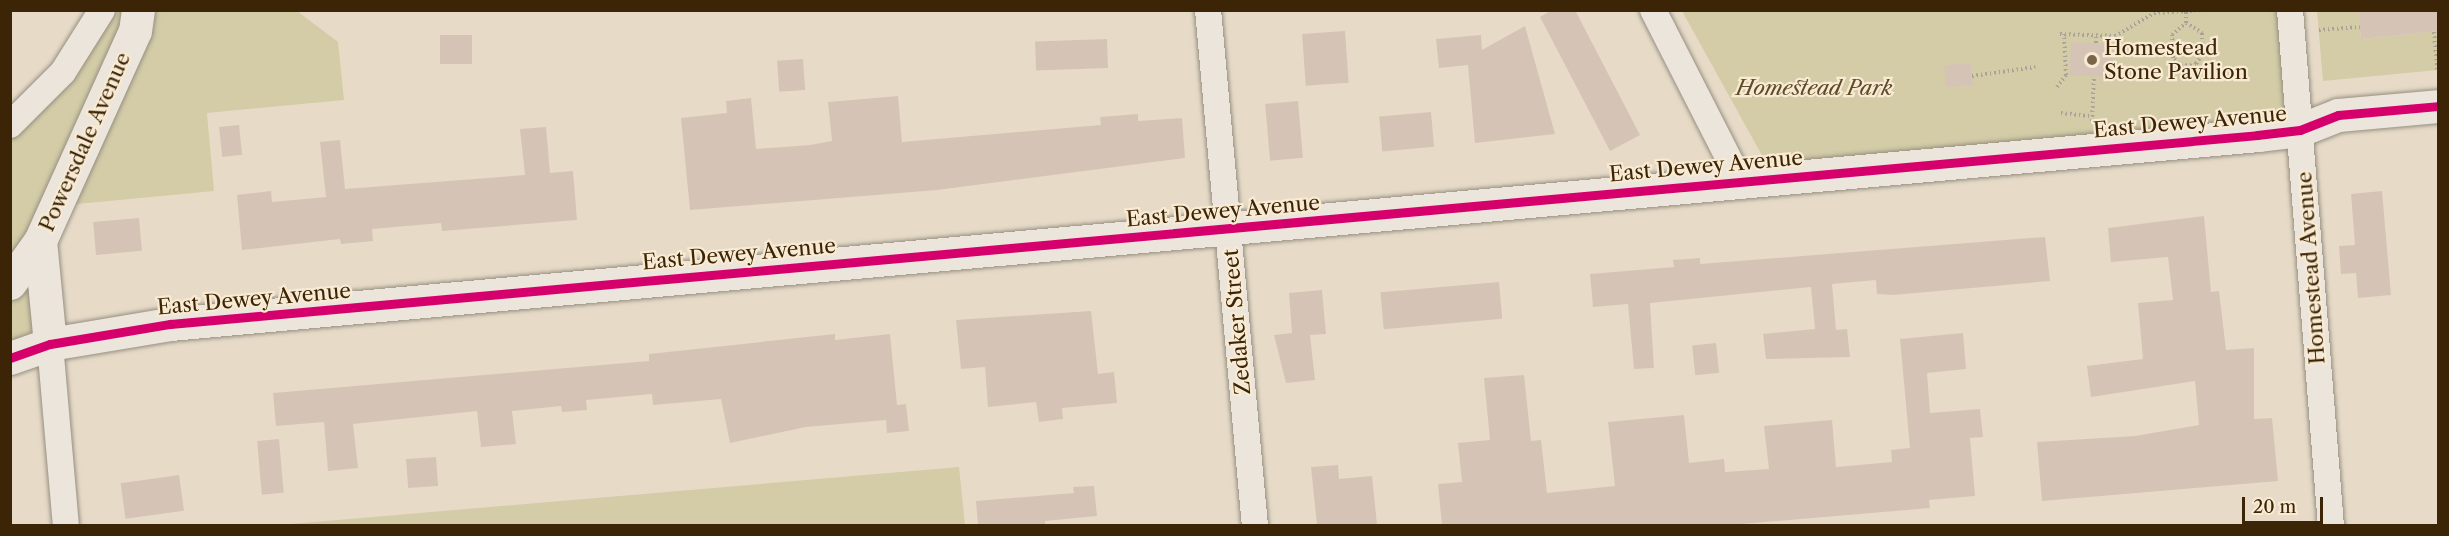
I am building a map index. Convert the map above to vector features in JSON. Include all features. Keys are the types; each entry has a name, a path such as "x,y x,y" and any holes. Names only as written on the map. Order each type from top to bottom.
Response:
{"street":[{"path":"10,125 63,72 102,10"},
{"name":"Powersdale Avenue","path":"66,525 40,241 135,31 138,10"},
{"name":"Zedaker Street","path":"1208,10 1255,525"},
{"path":"1653,10 1740,181"},
{"name":"Homestead Avenue","path":"2290,10 2331,525"},
{"name":"East Dewey Avenue","path":"10,358 50,344 170,324 2300,130 2338,116 2439,106"},
{"path":"10,283 40,241"}],"path":[{"path":"2057,87 2066,75 2062,34 2115,36 2149,13 2205,10"},
{"path":"2186,12 2186,23 2172,35 2173,58 2182,66 2196,64 2202,55 2202,33 2186,23"},
{"path":"2319,30 2360,27"},
{"path":"2434,32 2437,70"},
{"path":"2096,35 2096,43"},
{"path":"1972,76 2035,67"},
{"path":"2093,96 2094,76"},
{"path":"2061,113 2092,116"}],"green space":[{"path":"102,11 297,11 338,42 344,100 207,113 214,191 56,206 50,344 11,358 10,125"},
{"name":"Homestead Park","path":"1682,11 2290,11 2300,130 1769,168"},
{"path":"2317,11 2358,11 2361,39 2438,31 2438,70 2323,81"},
{"path":"959,467 965,525 279,525"}],"building":[{"path":"1552,10 1575,10 1640,135 1610,151 1540,17"},
{"path":"2358,10 2439,10 2439,31 2361,39"},
{"path":"1525,26 1555,134 1475,143 1468,65 1439,68 1436,39 1481,35 1482,50"},
{"path":"1345,31 1349,83 1306,86 1302,34"},
{"path":"440,35 472,35 472,64 440,64"},
{"path":"1107,39 1108,68 1036,70 1035,42"},
{"name":"Homestead Stone Pavilion","path":"2071,42 2114,44 2112,77 2069,75"},
{"path":"803,59 805,90 779,92 777,61"},
{"path":"1971,63 1973,85 1946,87 1944,65"},
{"path":"898,96 902,142 1101,125 1100,117 1138,114 1138,121 1182,118 1185,158 937,190 690,210 681,118 727,113 726,101 751,98 756,149 810,145 832,141 828,102"},
{"path":"1298,101 1303,158 1270,161 1265,104"},
{"path":"1431,112 1434,147 1382,151 1379,117"},
{"path":"239,125 242,155 222,157 219,127"},
{"path":"546,127 550,173 573,171 577,220 442,231 441,223 372,229 373,241 341,244 340,239 242,250 237,195 271,191 272,202 326,197 320,142 340,140 345,189 525,175 520,129"},
{"path":"2382,191 2391,295 2358,298 2356,273 2341,274 2339,246 2355,245 2351,194"},
{"path":"2204,216 2211,292 2219,291 2226,350 2254,348 2254,419 2272,418 2278,481 2042,501 2037,442 2135,436 2199,425 2195,381 2091,397 2087,366 2143,359 2138,303 2173,300 2168,257 2111,262 2108,228"},
{"path":"139,218 142,251 96,255 93,222"},
{"path":"2045,237 2050,281 1893,295 1877,294 1876,280 1832,284 1836,330 1847,329 1850,357 1766,359 1763,334 1815,329 1811,287 1650,303 1654,368 1634,369 1628,304 1593,307 1590,274 1674,267 1673,260 1700,258 1700,264"},
{"path":"1499,282 1502,319 1384,329 1380,292"},
{"path":"1322,290 1326,334 1310,335 1315,380 1286,383 1274,335 1292,333 1289,293"},
{"path":"1091,311 1098,374 1114,372 1117,403 1062,408 1063,419 1039,422 1036,402 988,407 985,367 961,369 956,320"},
{"path":"1963,333 1966,369 1927,373 1930,413 1980,409 1983,437 1970,438 1975,496 1929,500 1930,508 1730,525 1442,525 1438,484 1462,482 1458,443 1490,440 1484,378 1524,375 1531,441 1541,440 1547,493 1615,486 1608,422 1684,415 1689,463 1724,459 1725,472 1769,469 1764,426 1832,420 1836,467 1892,462 1891,450 1910,448 1900,339"},
{"path":"835,334 835,340 890,334 897,405 906,404 909,431 887,433 886,420 806,427 730,443 721,399 653,405 652,394 586,400 587,410 562,412 561,406 512,411 516,444 481,447 477,411 353,424 358,468 328,471 324,422 276,426 273,393 649,361 649,354"},
{"path":"1716,343 1719,373 1695,375 1692,346"},
{"path":"279,439 284,493 262,495 257,441"},
{"path":"436,457 438,486 408,488 406,459"},
{"path":"1338,465 1339,479 1372,476 1377,525 1317,525 1311,467"},
{"path":"179,475 184,511 126,519 121,483"},
{"path":"1094,486 1097,516 1045,521 1045,525 978,525 976,501 1074,493 1073,487"}],"cycle path":[{"path":"10,358 50,344 170,324 2257,135 2300,130 2338,115 2438,106"}],"place":[{"name":"Homestead Stone Pavilion","path":"2092,60"}]}
